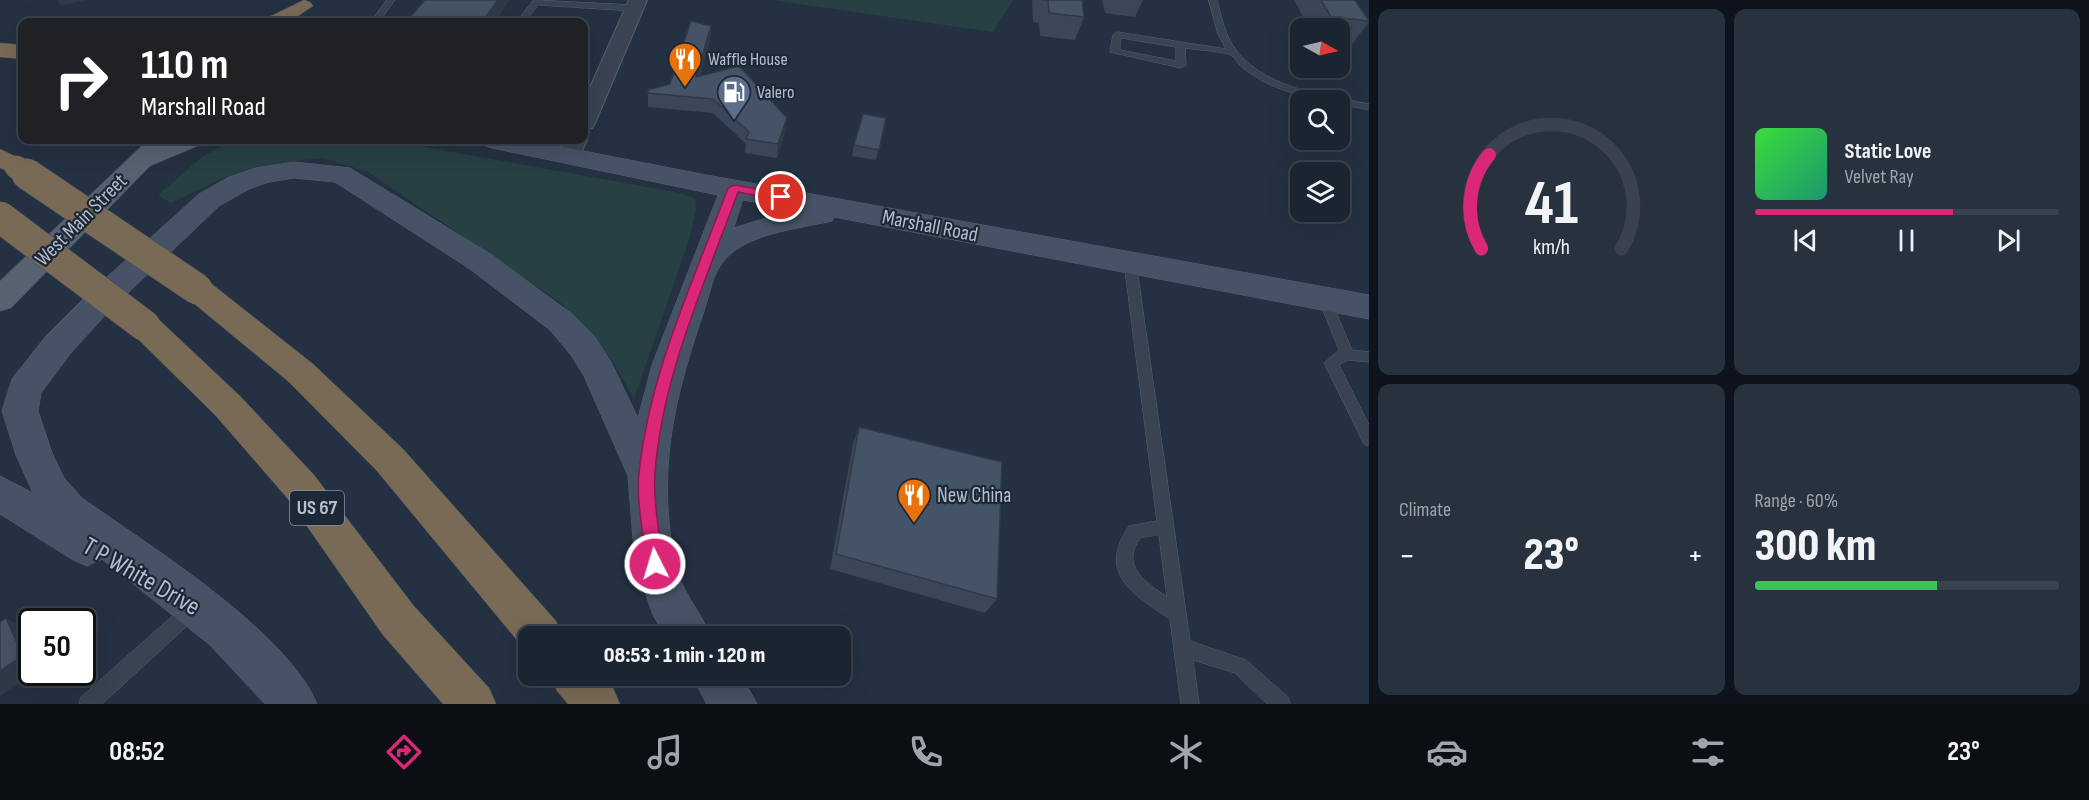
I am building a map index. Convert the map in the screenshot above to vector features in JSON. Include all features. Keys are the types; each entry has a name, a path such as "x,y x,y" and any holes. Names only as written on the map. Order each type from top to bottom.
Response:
{"highway":[{"path":"281,18 306,3"},
{"path":"0,50 18,52"},
{"path":"8,162 197,289 301,374 390,460 532,626"},
{"name":"US 67","path":"0,217 145,326 228,406 302,488 398,620 473,704"},
{"path":"582,686 597,704"}],"main road":[{"path":"289,18 306,3"},
{"name":"West Main Street","path":"0,300 158,144"},
{"path":"137,163 182,144"},
{"name":"Marshall Road","path":"532,144 573,148 734,188 848,211 1369,307"},
{"path":"197,606 68,510 51,490 34,455 20,411 24,389 39,368 98,303 209,200 239,183 265,174 294,170 341,174 481,262 561,322 583,346 599,371 647,476"},
{"path":"682,626 668,600 655,564 647,476 660,398 734,188"},
{"path":"707,261 726,243 762,225 786,218 848,211"},
{"name":"T P White Drive","path":"0,493 86,546 197,606 233,638 294,704"},
{"path":"722,686 734,704"}],"street":[{"path":"588,114 636,4"}],"lane":[{"path":"378,18 391,0"},
{"path":"1213,0 1226,43 1242,64 1276,83 1295,90"},
{"path":"524,18 536,2 636,4"},
{"path":"1180,45 1181,65 1115,52 1117,35 1234,53"},
{"path":"1350,103 1369,107"},
{"path":"1130,262 1190,704"},
{"path":"1324,298 1347,353 1331,363 1369,440"},
{"path":"1344,354 1369,357"},
{"path":"1165,527 1135,531 1124,549 1126,565 1134,583 1176,614"},
{"path":"97,701 197,606"},
{"path":"1181,647 1240,666 1281,704"}],"green space":[{"path":"771,0 1013,0 993,32"},
{"path":"226,144 408,144 675,192 695,198 696,209 690,237 634,399 615,365 596,338 561,303 368,172 323,158 294,161 253,169 220,179 171,203 158,195 203,156"}],"building":[{"path":"425,0 498,0 485,18 409,18"},
{"path":"1043,0 1082,0 1084,17 1049,13 1048,1"},
{"path":"1321,0 1355,0 1369,21 1350,18 1331,17"},
{"path":"691,21 711,26 696,77 739,66 787,118 778,144 746,139 749,132 713,99 648,93 648,90 670,84"},
{"path":"863,114 886,118 879,150 854,145"},
{"name":"New China","path":"859,427 1002,462 997,599 836,554"},
{"path":"6,618 18,645 18,659 0,671 0,622"}],"place":[{"name":"Waffle House","path":"685,88"},
{"name":"Valero","path":"734,121"},
{"name":"New China","path":"914,524"}],"route":[{"path":"655,564 647,476 652,435 669,365 734,188 781,197"}]}
